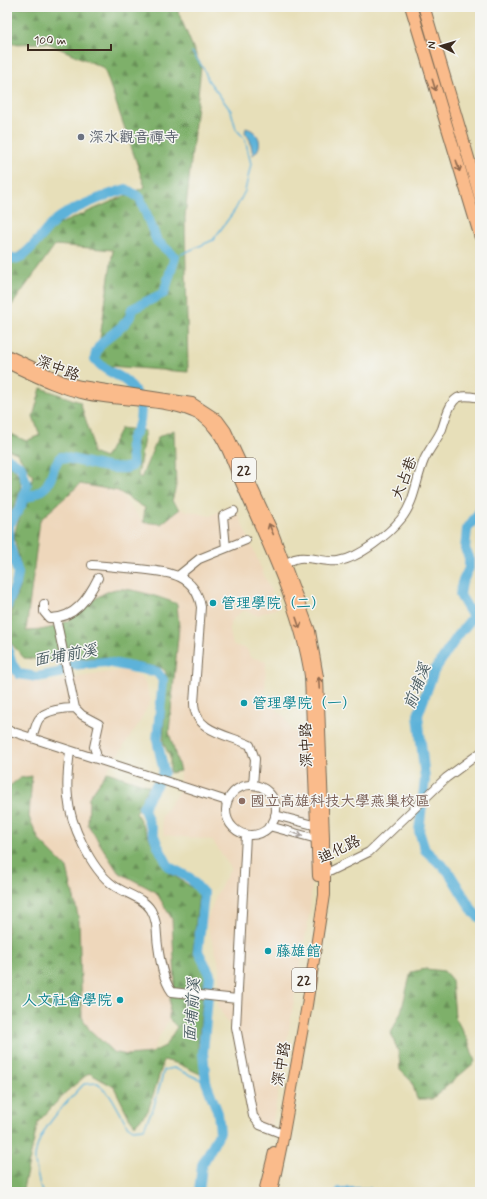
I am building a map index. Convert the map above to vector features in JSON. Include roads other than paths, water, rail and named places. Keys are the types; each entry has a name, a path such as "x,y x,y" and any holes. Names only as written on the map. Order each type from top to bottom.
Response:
{"highway":[{"path":"411,7 480,236"},
{"path":"424,7 480,197"}],"main road":[{"name":"深中路","path":"7,355 64,382 99,393"},
{"name":"深中路","path":"7,363 65,389 99,393"},
{"name":"22","path":"99,393 178,403"},
{"name":"深中路","path":"178,403 196,405 218,420 226,431 288,563 310,632 315,654 318,677 321,874 281,1133"},
{"name":"深中路","path":"178,403 201,416 215,429 227,451 279,574 300,631 310,676 317,826 321,836"},
{"name":"22","path":"264,1192 281,1133"},
{"name":"22","path":"272,1192 281,1133"}],"street":[{"name":"大占巷","path":"288,563 303,558 339,561 352,557 383,535 401,519 406,512 414,496 425,458 437,438 452,404 456,399 463,397 480,398"},
{"path":"226,548 223,516 234,511"},
{"path":"178,576 199,559 246,540"},
{"path":"279,574 288,563"},
{"path":"92,565 170,572 178,576 195,590 200,598 201,607 194,703 196,715 205,726 216,733 250,745 255,759 253,785"},
{"path":"44,604 44,612 49,618 56,618 72,613 86,601 98,578"},
{"path":"56,618 74,698 74,708"},
{"path":"33,734 39,718 47,713 65,708 74,708 82,715 98,724 94,747 96,753"},
{"path":"7,730 70,752 227,801"},
{"path":"70,752 68,798 76,827 91,859 104,877 114,886 132,894 150,909 156,923 158,946 168,986 172,992 234,999"},
{"name":"迪化路","path":"321,874 369,852 446,778 480,752"},
{"path":"245,785 253,785 260,786 272,797 275,804 274,815 269,826 256,834 246,835 240,833 230,823 226,809 227,801 237,788 245,785"},
{"path":"274,815 317,826"},
{"path":"269,826 321,836"},
{"path":"246,835 234,999 236,1027 253,1116 260,1125 281,1133"}],"water":[{"path":"246,128 254,132 259,139 259,147 253,155 250,140 245,132"}],"waterway":[{"path":"175,257 213,240 235,210 245,191 251,164 245,139 236,129 231,111 208,80 204,69 192,52"},
{"path":"7,257 18,259 32,247 54,222 68,212 99,198 126,189 140,198 157,241 175,257 164,293 132,309 130,317 125,323 103,342 96,352 95,359 99,364 127,382 135,392 140,403 140,421 131,441 132,466 125,468 107,467 61,457 47,485 36,494 23,499"},
{"name":"面埔前溪","path":"7,458 21,467 27,485 21,506 9,525 9,544 18,573 16,584 7,606"},
{"name":"前埔溪","path":"480,511 467,529 465,549 469,557 469,568 462,583 460,595 473,617 459,634 434,671 418,715 425,779 419,831 425,850 448,871 474,913 480,918"},
{"name":"面埔前溪","path":"7,647 12,664 19,674 37,677 59,673 71,665 106,662 157,672 163,680 157,740 164,772 143,807 158,846 169,867 190,878 204,894 198,951 210,974 203,1053 206,1082 218,1113 220,1132 202,1165 199,1192"},
{"path":"42,1192 35,1161 36,1150 45,1129 52,1119 84,1084 98,1083 112,1098 127,1125 133,1129 144,1128 154,1106 164,1070 174,1068 206,1082"},
{"name":"面埔前溪","path":"340,1192 368,1192"}],"place":[{"name":"深水觀音禪寺","path":"81,137"},
{"name":"管理學院（二）","path":"213,603"},
{"name":"管理學院（一）","path":"244,703"},
{"name":"國立高雄科技大學燕巢校區","path":"242,801"},
{"name":"藤雄館","path":"268,951"},
{"name":"人文社會學院","path":"120,1000"}]}
